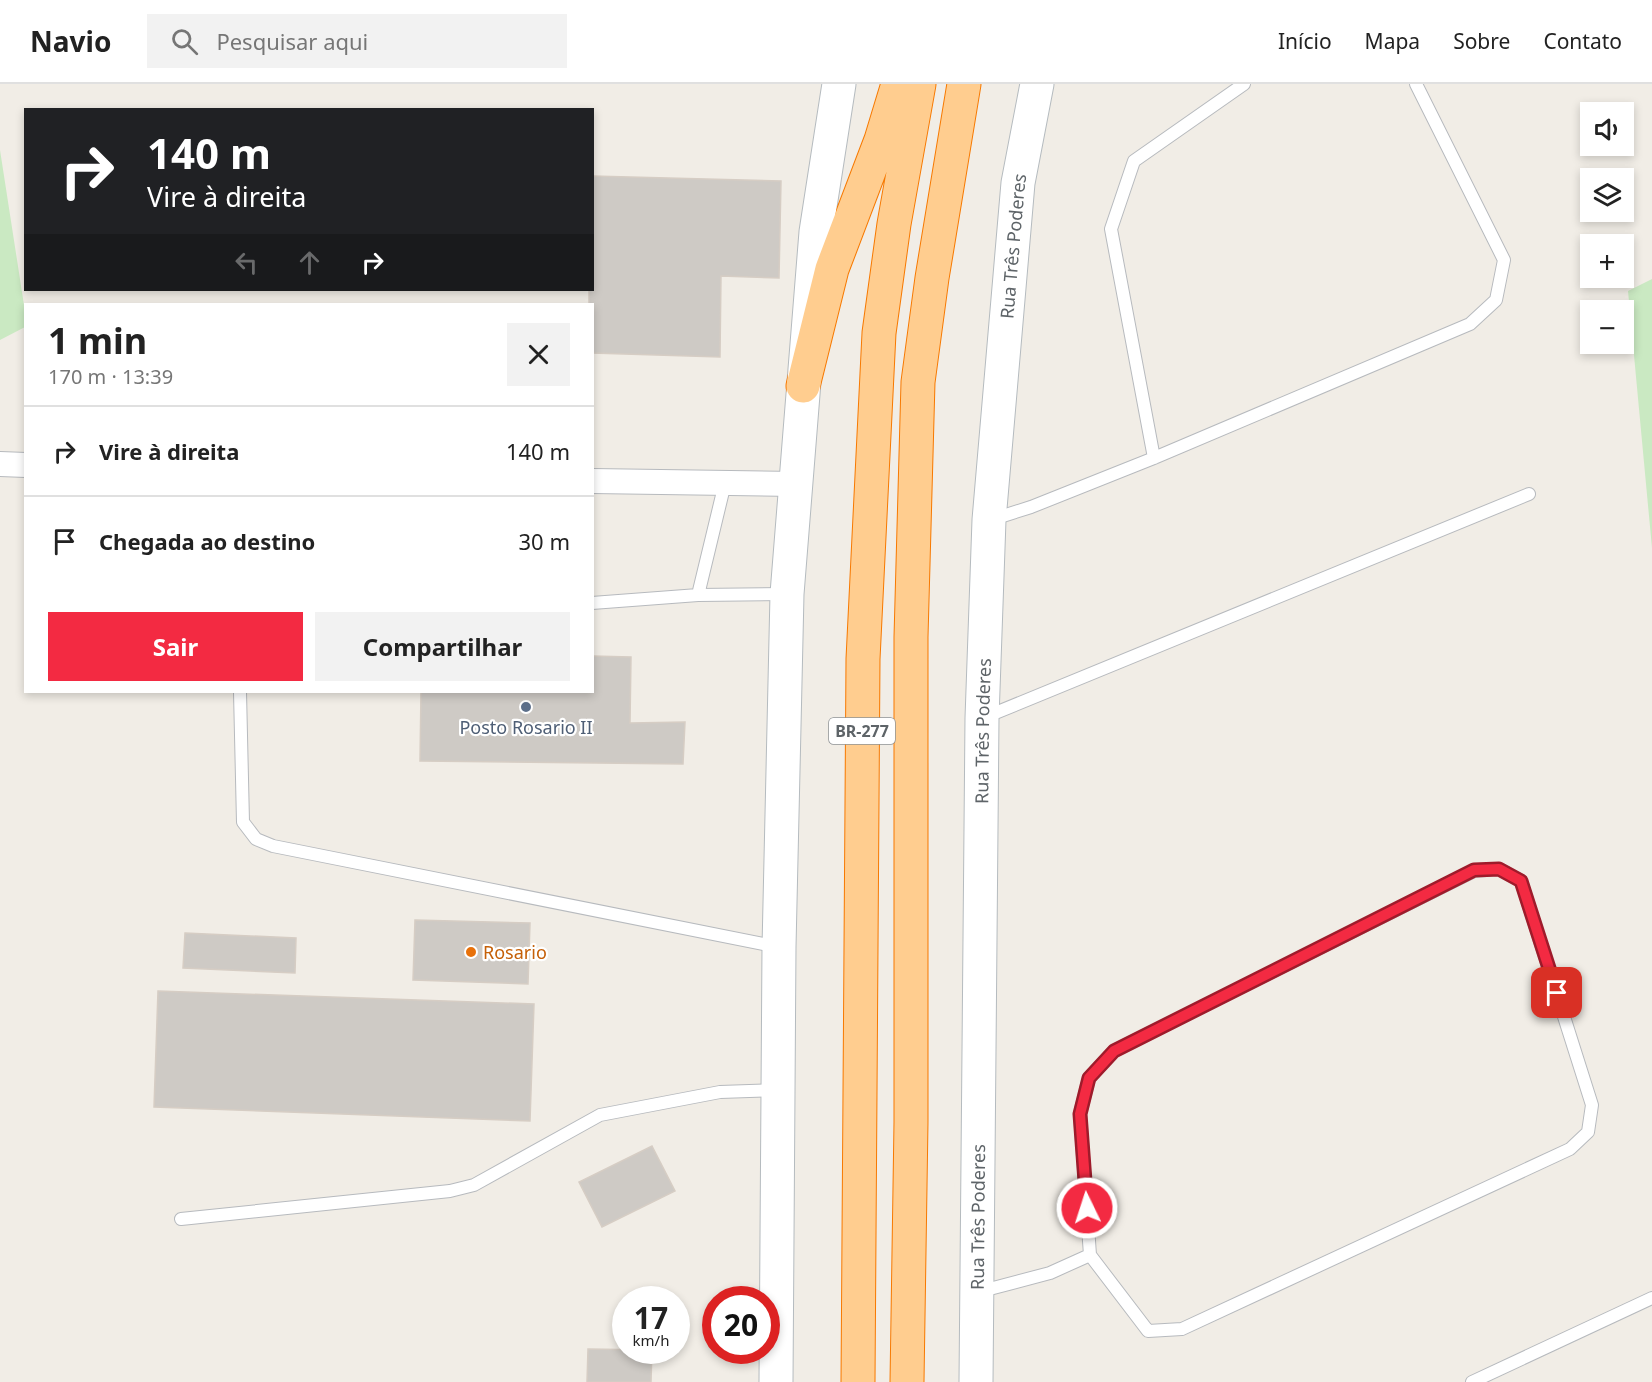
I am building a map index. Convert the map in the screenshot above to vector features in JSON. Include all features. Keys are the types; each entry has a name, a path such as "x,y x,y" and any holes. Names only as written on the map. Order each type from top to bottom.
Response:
{"highway":[{"path":"803,386 832,269 881,140 898,84"},
{"name":"BR-277","path":"858,1382 863,659 879,333 894,224 919,84"},
{"name":"BR-277","path":"908,1382 911,1122 911,638 918,382 932,278 964,84"}],"street":[{"path":"776,1382 779,947 787,594 816,232 839,84"},
{"name":"Rua Três Poderes","path":"976,1382 982,718 989,520 1018,183 1037,84"},
{"path":"0,464 24,465"},
{"path":"594,481 796,484"}],"lane":[{"path":"1154,458 1111,229 1134,161 1244,84"},
{"path":"989,520 1031,507 1154,458 1470,324 1496,300 1504,260 1416,84"},
{"path":"698,595 725,483"},
{"path":"982,718 1529,494"},
{"path":"594,603 698,595 787,594"},
{"path":"240,693 243,822 256,839 273,846 779,947"},
{"path":"1499,869 1521,881 1592,1105 1588,1132 1570,1149 1182,1329 1148,1331 1090,1255 1080,1114 1089,1078 1114,1051 1474,870 1499,869"},
{"path":"181,1219 450,1191 474,1185 600,1115 720,1092 778,1090"},
{"path":"978,1292 1050,1273 1090,1255"},
{"path":"1472,1382 1652,1298"}],"green space":[{"path":"0,150 24,305 24,328 0,340"},
{"path":"1652,279 1652,548 1634,354 1634,300 1629,300 1628,291"}],"building":[{"path":"594,176 781,181 779,278 721,276 720,357 594,353 594,303 589,303 589,291 594,291"},
{"name":"Posto Rosario II","path":"594,656 631,657 630,723 685,722 683,764 420,761 421,693 594,693"},
{"name":"Rosario","path":"415,920 530,923 528,984 413,980"},
{"path":"185,933 296,938 295,973 183,968"},
{"path":"158,991 534,1004 530,1121 154,1107"},
{"path":"652,1146 675,1191 602,1227 579,1182"},
{"path":"588,1349 612,1349 612,1364 652,1364 651,1382 587,1382"}],"place":[{"name":"Posto Rosario II","path":"526,707"},
{"name":"Rosario","path":"471,952"}],"route":[{"path":"1087,1208 1080,1114 1089,1078 1114,1051 1474,870 1499,869 1521,881 1557,993"}]}
